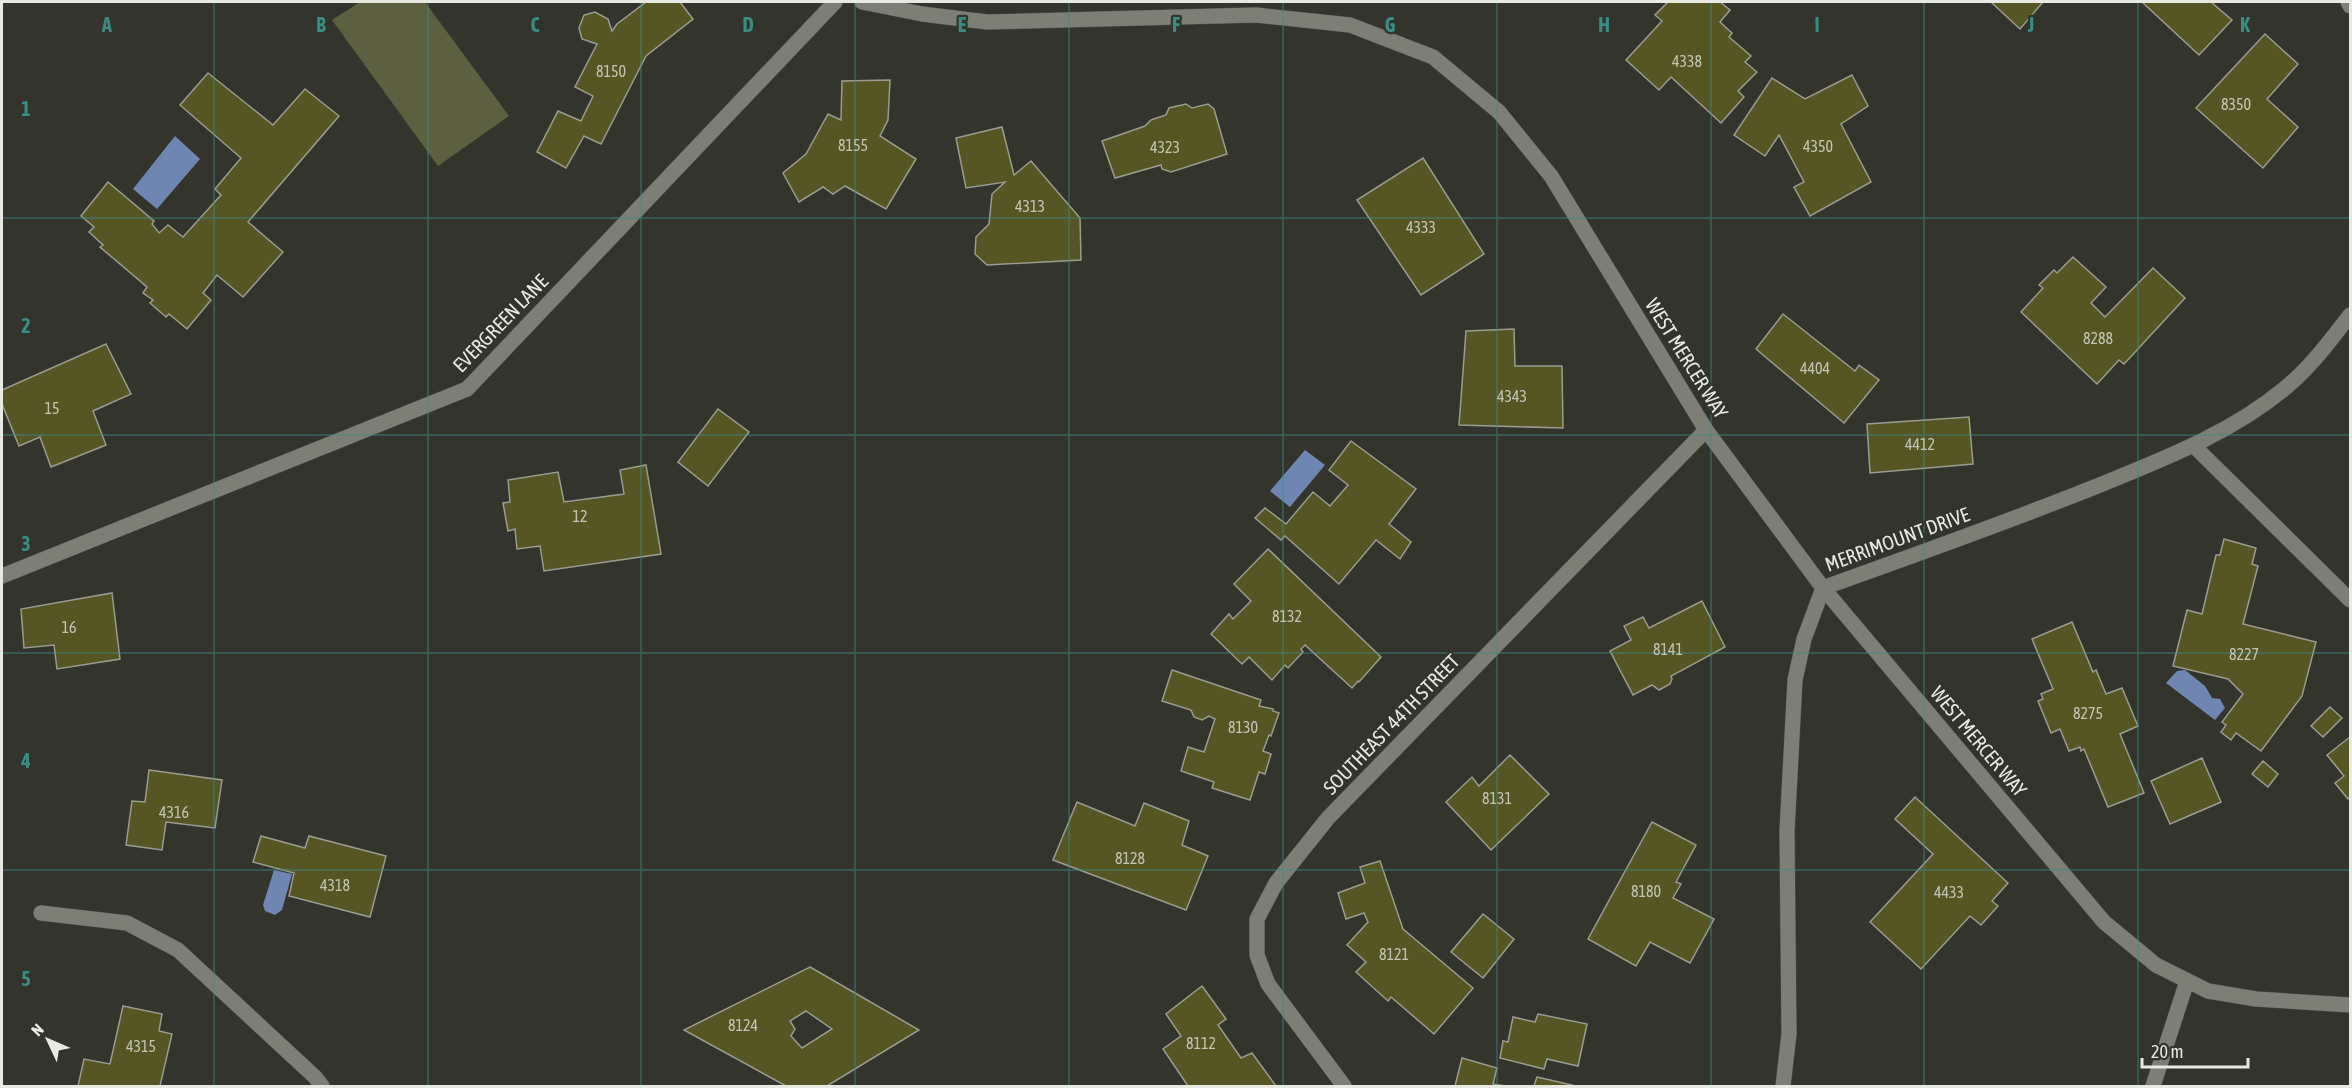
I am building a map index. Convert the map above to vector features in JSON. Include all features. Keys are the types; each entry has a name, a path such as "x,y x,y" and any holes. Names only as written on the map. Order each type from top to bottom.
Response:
{"street":[{"name":"EVERGREEN LANE","path":"2,576 467,389 835,2"},
{"name":"WEST MERCER WAY","path":"862,2 921,14 987,22 1256,15 1350,25 1433,57 1499,112 1551,176 1706,430 1822,588 2104,922 2156,965 2208,990 2256,999 2350,1005"},
{"path":"2348,2 2350,6"},
{"name":"MERRIMOUNT DRIVE","path":"1783,1086 1789,1034 1787,831 1795,680 1804,639 1822,588 2084,492 2194,446 2229,428 2284,389 2319,356 2350,315"},
{"name":"SOUTHEAST 44TH STREET","path":"1344,1086 1268,984 1257,955 1257,919 1276,883 1328,819 1706,430"},
{"path":"2194,446 2350,600"},
{"path":"40,913 127,923 178,950 322,1086"},
{"path":"2153,1086 2187,981"}],"green space":[{"path":"360,2 425,2 509,116 438,166 332,20"}],"water":[{"path":"175,136 200,159 157,209 133,189"},
{"path":"1305,450 1325,465 1290,507 1270,491"},
{"path":"2185,670 2205,686 2212,698 2220,699 2225,708 2215,720 2166,683 2177,671"},
{"path":"274,870 292,874 282,910 275,915 265,911 263,905"}],"building":[{"path":"646,2 680,2 693,19 646,56 601,144 584,136 566,168 537,152 558,111 581,121 593,96 575,87 597,44 582,39 579,28 584,15 595,12 608,19 612,31 617,24"},
{"path":"1668,2 1720,2 1730,10 1720,22 1732,33 1729,37 1751,56 1745,62 1757,72 1738,91 1744,97 1721,123 1671,77 1659,90 1626,60 1662,21 1655,15"},
{"path":"1991,2 2043,2 2020,29"},
{"path":"2142,2 2211,2 2232,20 2199,55"},
{"path":"2265,34 2298,64 2267,99 2298,127 2263,168 2196,108"},
{"path":"208,73 273,125 305,89 339,116 248,222 283,252 243,297 217,275 203,293 211,300 187,329 169,314 166,317 150,303 153,300 143,293 147,287 100,247 103,245 89,232 94,227 81,216 108,182 154,221 152,224 159,233 168,225 183,237 221,195 215,189 241,158 180,105"},
{"path":"1852,75 1868,106 1841,124 1871,182 1810,216 1794,187 1804,182 1779,135 1765,156 1734,135 1772,78 1805,99"},
{"path":"890,80 888,120 880,136 916,159 886,209 845,186 833,194 823,187 799,202 783,173 806,154 828,114 841,120 842,81"},
{"path":"1186,104 1192,108 1208,104 1214,109 1227,154 1171,172 1162,169 1161,165 1115,178 1102,141 1145,126 1151,120 1166,115 1169,108"},
{"path":"1002,127 1014,175 1031,161 1080,218 1081,260 987,265 975,254 976,237 989,224 992,194 1005,182 966,188 956,138"},
{"path":"1423,158 1484,254 1421,295 1357,200"},
{"path":"2073,257 2106,287 2091,303 2105,317 2153,268 2185,298 2124,364 2119,360 2097,384 2021,312 2043,288 2039,285 2054,270 2057,273"},
{"path":"1783,314 1855,371 1859,365 1879,380 1844,423 1756,349"},
{"path":"1514,329 1515,366 1562,366 1563,428 1459,425 1466,331"},
{"path":"106,344 131,394 93,411 106,445 51,467 40,437 19,446 2,404 2,390"},
{"path":"718,409 749,432 708,486 678,462"},
{"path":"1969,417 1973,464 1870,473 1867,424"},
{"path":"1351,441 1416,489 1389,524 1411,542 1400,559 1376,540 1339,584 1285,536 1281,540 1255,518 1265,508 1286,524 1313,492 1330,506 1348,485 1329,470"},
{"path":"646,465 661,554 544,571 540,546 517,549 515,529 508,531 503,503 510,502 508,480 558,472 564,502 624,494 620,470"},
{"path":"2224,539 2256,548 2252,564 2258,566 2243,624 2316,642 2302,696 2261,751 2236,733 2231,740 2221,732 2226,725 2222,722 2243,694 2228,679 2173,666 2187,610 2202,614 2216,555 2220,555"},
{"path":"1268,549 1381,657 1352,688 1305,645 1301,649 1303,652 1288,668 1285,665 1272,680 1249,657 1242,664 1211,634 1229,614 1233,619 1251,601 1234,584"},
{"path":"112,593 120,659 57,669 54,645 24,648 21,609"},
{"path":"1702,601 1725,647 1671,676 1670,684 1659,690 1652,685 1633,695 1610,651 1631,640 1624,626 1643,617 1649,628"},
{"path":"2072,622 2093,672 2096,670 2106,694 2122,688 2138,726 2120,734 2144,793 2108,807 2084,749 2081,751 2080,747 2069,751 2060,729 2051,733 2038,701 2043,699 2041,694 2053,689 2032,639"},
{"path":"1172,670 1261,700 1259,706 1279,713 1263,751 1271,754 1265,774 1259,772 1250,800 1212,788 1214,782 1181,771 1188,747 1204,752 1215,719 1209,716 1202,720 1194,717 1191,710 1162,701"},
{"path":"2330,707 2342,718 2323,737 2311,726"},
{"path":"2350,737 2350,796 2348,799 2335,783 2344,776 2327,755"},
{"path":"1510,755 1549,794 1491,850 1446,802 1472,777 1479,786"},
{"path":"2202,758 2221,802 2170,824 2151,781"},
{"path":"2263,761 2278,774 2268,787 2252,774"},
{"path":"149,770 222,780 215,828 166,822 162,850 126,845 132,801 145,802"},
{"path":"1915,797 2008,883 1992,901 1998,906 1981,925 1970,916 1921,969 1870,922 1933,854 1895,819"},
{"path":"1077,802 1135,826 1144,803 1189,821 1182,845 1208,856 1186,910 1053,860"},
{"path":"1652,822 1696,845 1676,882 1681,884 1673,898 1714,919 1690,963 1650,942 1636,966 1588,939"},
{"path":"261,836 305,848 309,836 386,856 370,917 289,896 294,873 253,862"},
{"path":"1380,861 1403,929 1473,988 1434,1034 1391,997 1388,1001 1356,972 1366,962 1347,945 1368,922 1364,913 1346,919 1338,893 1365,883 1360,867"},
{"path":"1483,914 1514,939 1483,978 1451,952"},
{"path":"810,967 919,1030 827,1086 786,1086 684,1030","holes":["806,1011 832,1029 802,1048 791,1036 795,1029 790,1021"]},
{"path":"1202,986 1226,1019 1218,1025 1241,1058 1252,1053 1276,1086 1188,1086 1163,1049 1181,1036 1166,1014"},
{"path":"123,1006 162,1014 159,1031 172,1034 160,1086 78,1086 84,1059 110,1064"},
{"path":"1538,1014 1587,1024 1578,1066 1547,1059 1544,1069 1500,1058 1503,1041 1508,1042 1513,1017 1535,1022"},
{"path":"1462,1058 1497,1068 1493,1084 1506,1086 1455,1086"},
{"path":"1537,1077 1576,1086 1534,1086"}]}
